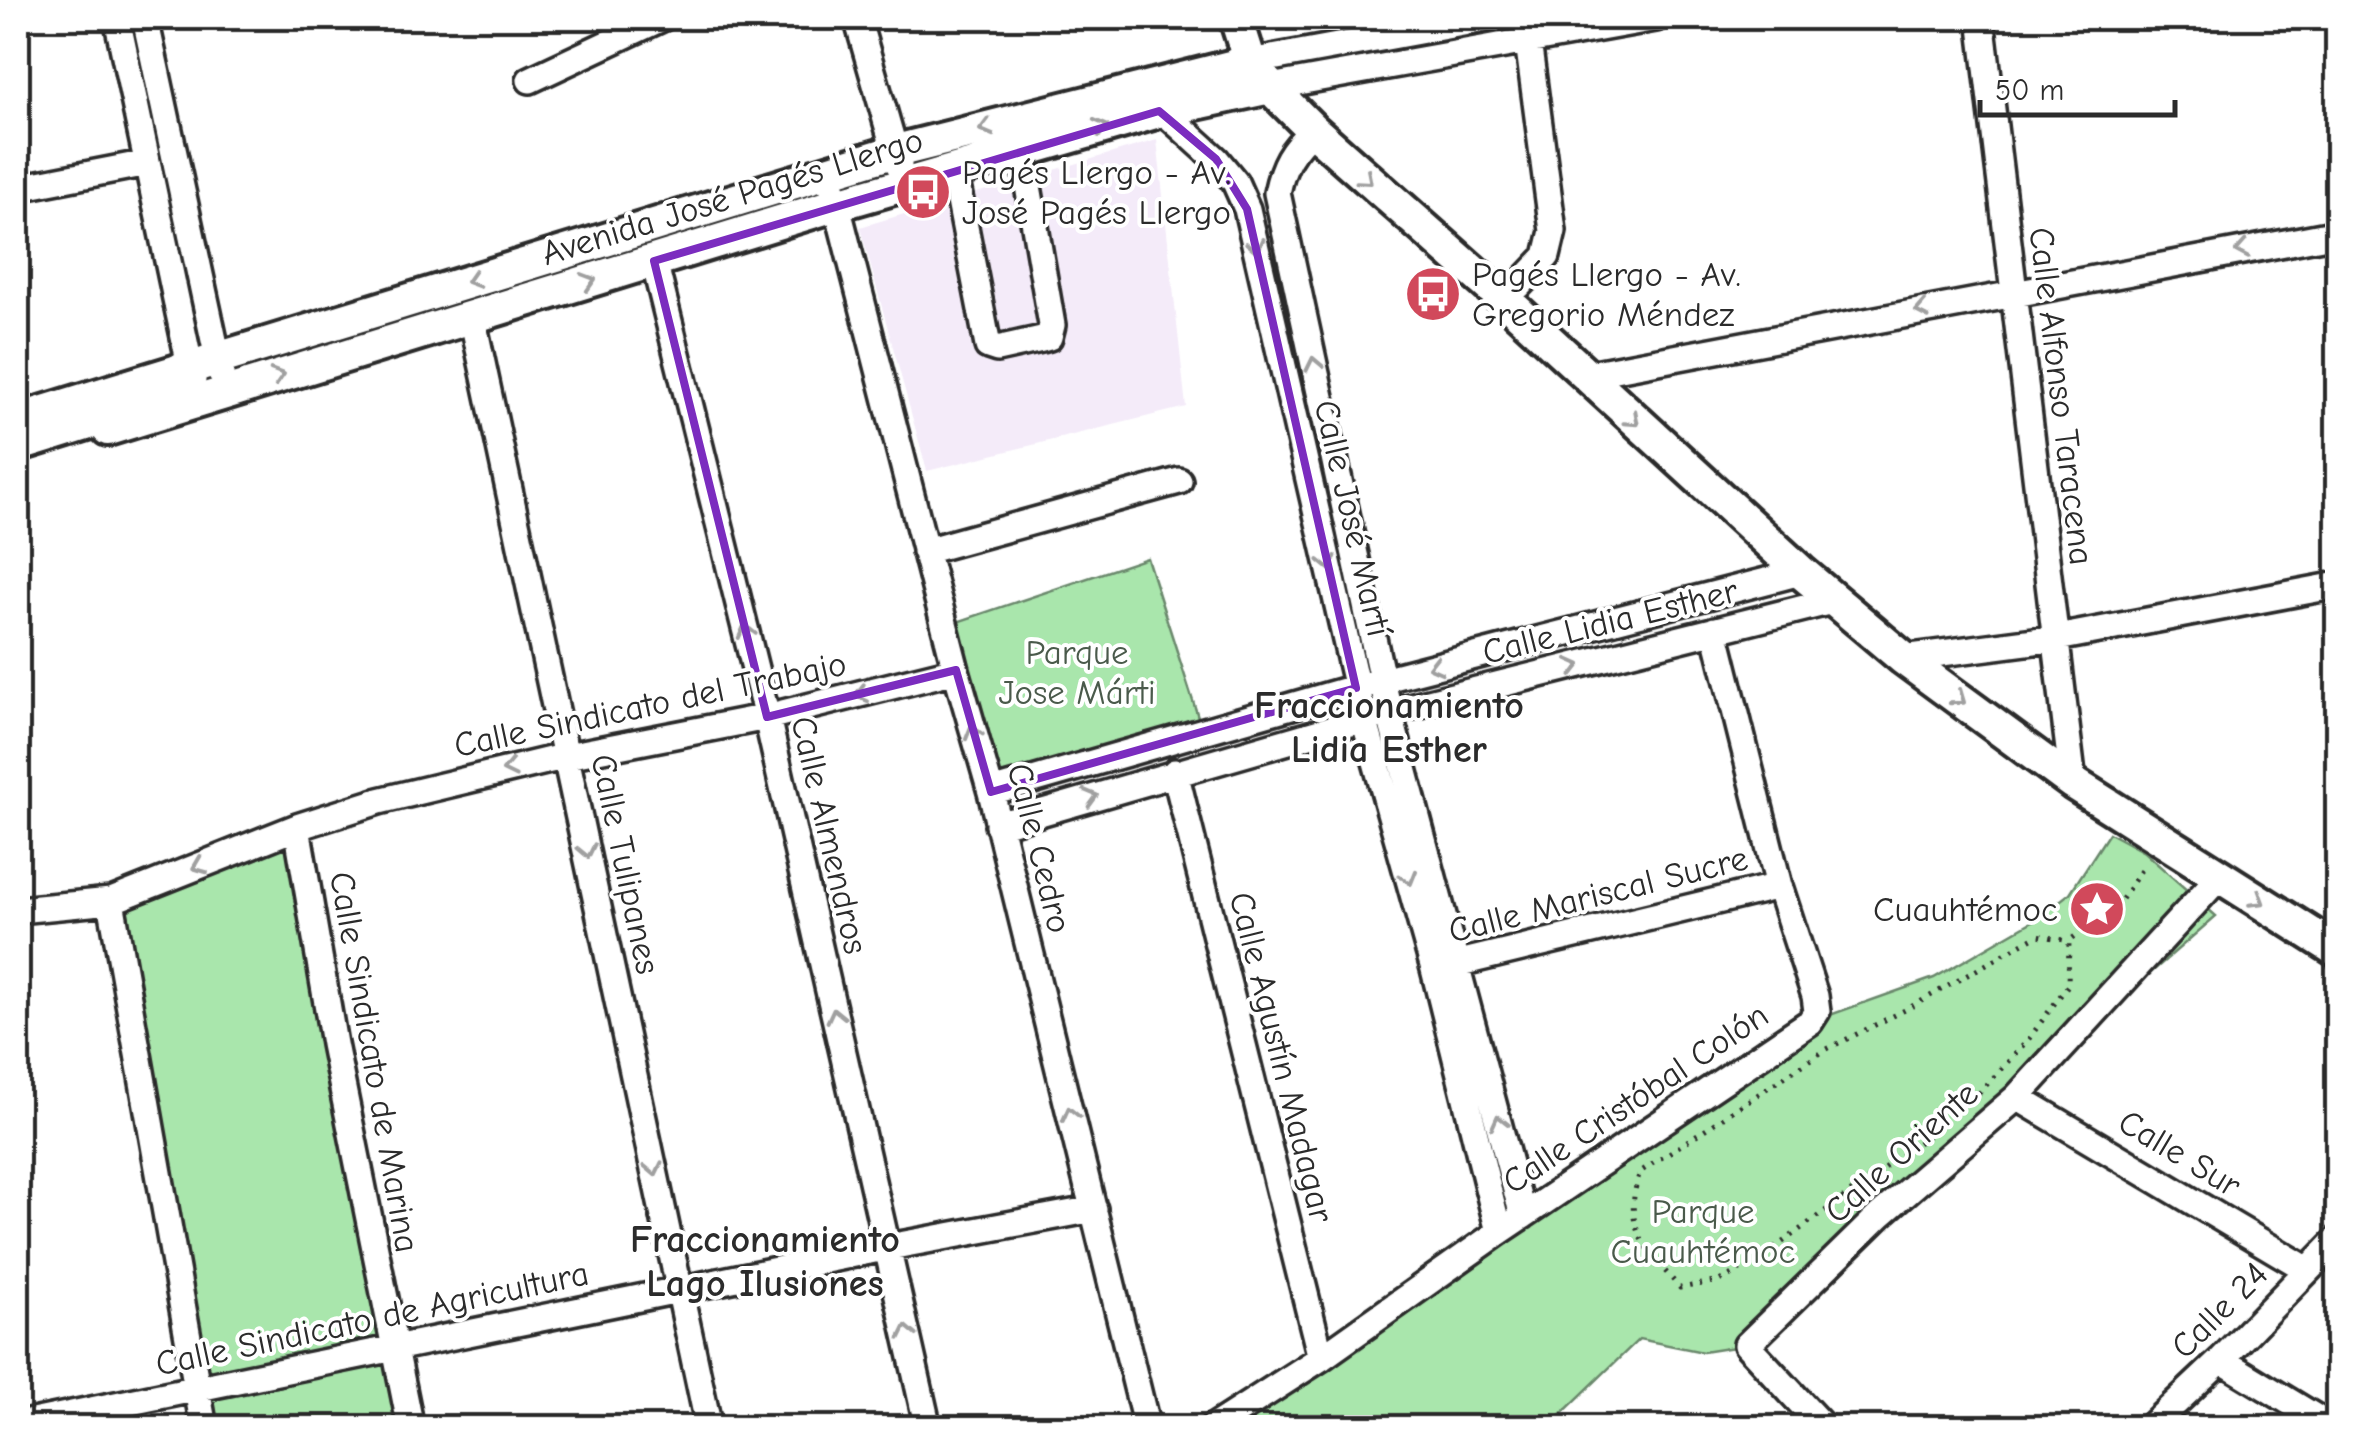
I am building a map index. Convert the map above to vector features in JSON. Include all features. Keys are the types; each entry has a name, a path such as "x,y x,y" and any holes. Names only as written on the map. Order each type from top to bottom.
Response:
{"highway":[{"path":"18,442 208,380"}],"main road":[{"path":"1236,18 1260,74 1313,130 1506,300 1800,572 1903,658 2073,783 2338,951"},
{"name":"Avenida José Pagés Llergo","path":"18,456 208,380 896,151 1260,74"},
{"name":"Avenida José Pagés Llergo","path":"18,420 208,380 472,316 1022,150 1150,99"}],"street":[{"path":"117,18 148,163 208,380"},
{"path":"145,18 208,380"},
{"path":"530,80 662,18"},
{"path":"857,18 904,184"},
{"name":"Avenida José Pagés Llergo","path":"1260,74 1490,18"},
{"name":"Avenida José Pagés Llergo","path":"1260,74 1528,41 1656,18"},
{"name":"Calle Alfonso Taracena","path":"1980,18 2073,783"},
{"path":"1506,300 1546,256 1553,231 1528,41"},
{"name":"Calle José Martí","path":"1150,99 1216,158 1235,182 1248,210 1364,719 1523,1216"},
{"name":"Calle José Martí","path":"1313,130 1293,148 1284,163 1278,193 1500,1232"},
{"path":"954,170 988,346 997,348 1042,338 1048,336 1052,325 1022,150"},
{"path":"18,188 148,163"},
{"name":"Calle Cedro","path":"828,172 990,792 1147,1428"},
{"path":"1584,375 2338,233"},
{"name":"Calle Almendros","path":"654,261 767,717 928,1428"},
{"name":"Calle Tulipanes","path":"472,316 709,1428"},
{"path":"926,551 1178,481"},
{"name":"Calle Lidia Esther","path":"990,792 1382,680 1800,572"},
{"path":"1903,658 2057,638 2338,584"},
{"name":"Calle Lidia Esther","path":"998,825 1390,712 1836,600"},
{"name":"Calle Cristóbal Colón","path":"1212,1428 1321,1358 1810,1022 1816,1010 1814,996 1779,886 1714,630"},
{"name":"Calle Sindicato del Trabajo","path":"18,910 111,901 296,827 379,801 567,756 767,717 956,670"},
{"name":"Calle Agustín Madagar","path":"1175,772 1321,1358"},
{"name":"Calle Sindicato de Marina","path":"296,827 338,1063 411,1428"},
{"name":"Calle Oriente","path":"1824,1428 1747,1345 1880,1215 2017,1096 2220,876"},
{"name":"Calle Mariscal Sucre","path":"1446,966 1779,886"},
{"path":"111,901 204,1428"},
{"name":"Calle Sur","path":"2017,1096 2308,1270"},
{"name":"Calle Sindicato de Agricultura","path":"18,1425 888,1247 1094,1209"},
{"name":"Calle 24","path":"2149,1428 2338,1240"},
{"path":"2221,1360 2333,1428"}],"path":[{"path":"2068,941 2122,899 2161,840"},
{"path":"1950,1120 1754,1263 1718,1281 1680,1288 1641,1244 1630,1200 1640,1172 1827,1049 1909,1008 2038,934 2068,941"},
{"path":"1978,1095 2028,1040 2068,985 2068,941"}],"highlighted area":[{"path":"1159,111 1216,159 1247,209 1356,688 991,792 956,670 767,717 654,261"}],"shaded area":[{"path":"1157,140 1186,407 927,471 860,227"}],"green space":[{"name":"Parque Jose Márti","path":"1147,558 1200,723 999,786 954,623"},
{"path":"297,827 411,1427 204,1427 111,901"},
{"name":"Parque Cuauhtémoc","path":"2109,833 2144,852 2216,916 1973,1128 1747,1345 1703,1352 1639,1339 1548,1427 1209,1428 1810,1022 1934,978 2038,918 2070,893"}],"place":[{"name":"Pagés Llergo - Av. José Pagés Llergo","path":"923,192"},
{"name":"Pagés Llergo - Av. Gregorio Méndez","path":"1433,294"},
{"name":"Cuauhtémoc","path":"2097,909"}],"district":[{"name":"Fraccionamiento Lidia Esther","path":"1389,727"},
{"name":"Fraccionamiento Lago Ilusiones","path":"765,1261"}]}
